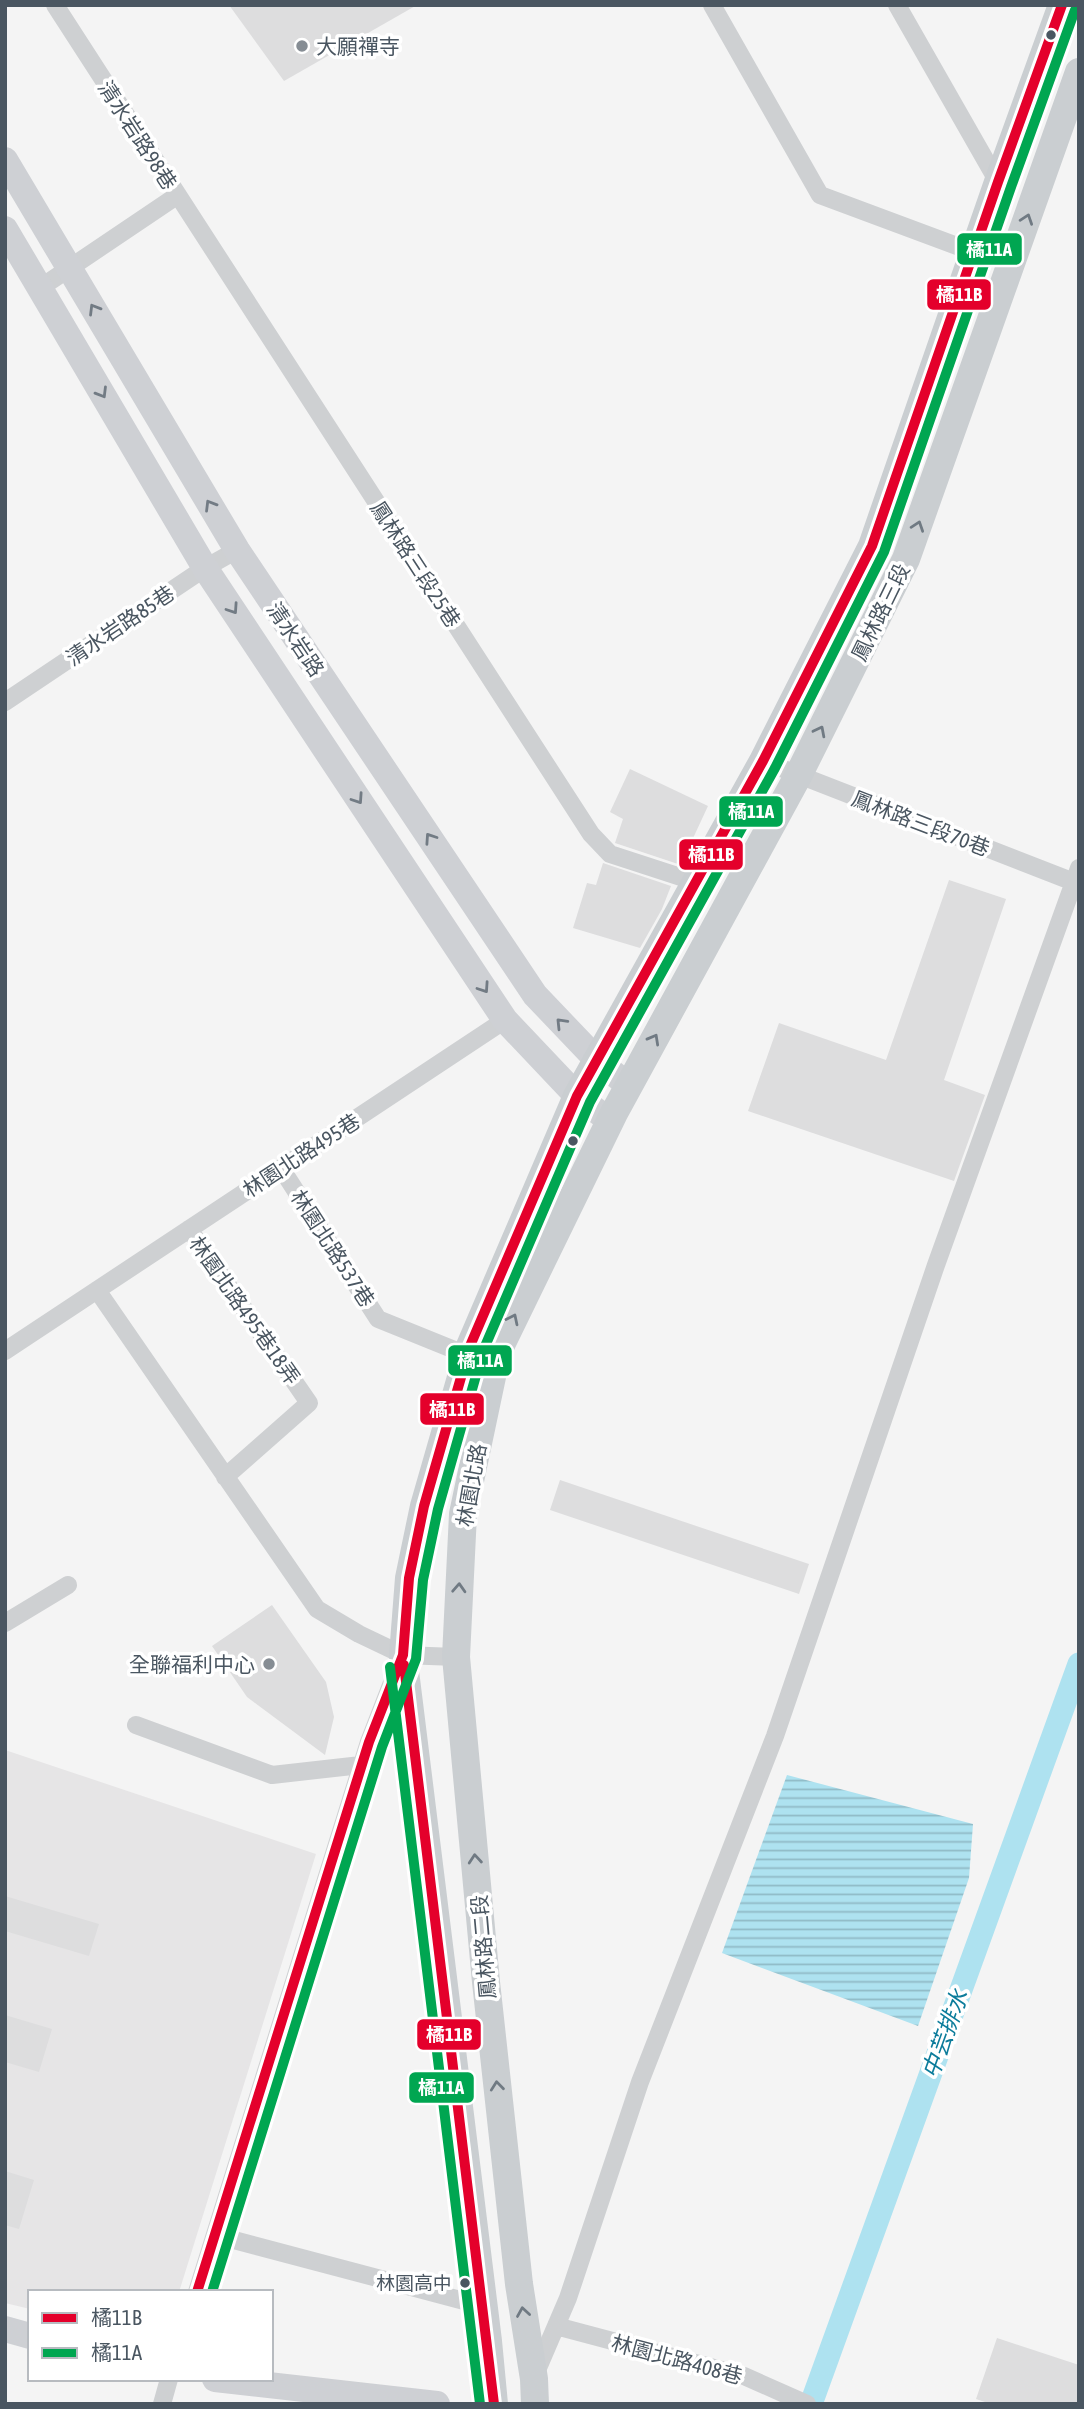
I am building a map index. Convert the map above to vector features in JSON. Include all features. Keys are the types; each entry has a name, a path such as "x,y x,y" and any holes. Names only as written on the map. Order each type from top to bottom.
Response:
{"main road":[{"name":"鳳林路三段","path":"597,1060 763,761 872,546 973,252 1062,5"},
{"name":"鳳林路三段","path":"610,1121 798,776 906,559 1079,72"},
{"name":"林園北路","path":"403,1655 409,1578 421,1518 467,1355 577,1096 597,1060"},
{"name":"林園北路","path":"456,1657 463,1514 497,1353 610,1121"},
{"name":"鳳林路二段","path":"403,1655 494,2404"},
{"name":"鳳林路二段","path":"456,1657 487,1996 519,2284 534,2391"}],"street":[{"name":"清水岩路98巷","path":"40,288 178,195 55,5"},
{"path":"712,5 820,195 973,252"},
{"path":"897,5 998,182"},
{"name":"清水岩路","path":"5,160 237,550 535,995 597,1060 629,1086"},
{"name":"鳳林路三段25巷","path":"178,195 591,834 610,854 696,882"},
{"name":"清水岩路","path":"5,229 205,568 505,1020 577,1096 610,1121"},
{"name":"清水岩路85巷","path":"5,702 205,568 237,550"},
{"name":"鳳林路三段70巷","path":"763,761 1077,878"},
{"path":"534,2391 640,2082 775,1736 936,1265 1077,878"},
{"name":"林園北路495巷","path":"5,1351 505,1020"},
{"name":"林園北路537巷","path":"281,1168 379,1319 467,1355"},
{"name":"林園北路495巷18弄","path":"189,1229 309,1403 225,1477"},
{"path":"97,1290 317,1609 359,1634 403,1655 456,1657"},
{"path":"5,1623 68,1585"},
{"name":"林園北路","path":"198,2290 361,1765 403,1655"},
{"path":"136,1725 272,1775 361,1765"},
{"path":"215,2235 483,2306"},
{"name":"林園北路408巷","path":"556,2326 744,2376 802,2401"},
{"path":"5,2329 28,2335"},
{"path":"162,2404 168,2381"},
{"path":"233,2381 437,2404"}],"shaded area":[{"path":"5,1750 316,1854 180,2290 28,2290 28,2309 5,2303"}],"water":[{"path":"787,1775 973,1824 969,1878 918,2026 722,1953"}],"building":[{"name":"大願禪寺","path":"229,5 417,5 284,81"},
{"path":"630,769 708,806 688,849 683,846 678,864 615,843 623,819 610,812"},
{"path":"603,863 671,886 662,909 640,948 573,928 587,883 596,885"},
{"path":"949,880 1006,899 944,1080 985,1095 954,1181 748,1111 779,1023 886,1060"},
{"path":"560,1480 809,1564 799,1594 550,1510"},
{"name":"全聯福利中心","path":"272,1605 326,1682 334,1717 325,1755 247,1697 212,1646"},
{"path":"5,1896 99,1924 89,1956 5,1931"},
{"path":"5,2015 52,2029 39,2072 5,2062"},
{"path":"5,2171 34,2180 19,2229 5,2225"},
{"path":"997,2338 1079,2365 1079,2404 991,2404 976,2399"}],"waterway":[{"name":"中芸排水","path":"811,2404 1079,1664"}],"transit line":[{"name":"橘11B","path":"198,2290 369,1742 403,1655 409,1578 424,1506 470,1346 577,1096 763,761 872,546 1062,5"},
{"name":"橘11A","path":"213,2290 382,1747 416,1659 423,1580 438,1509 483,1351 590,1102 775,768 884,552 1075,10"},
{"name":"橘11B","path":"404,1665 494,2404"},
{"name":"橘11A","path":"390,1667 480,2404"}],"place":[{"name":"大願禪寺","path":"302,46"},
{"name":"全聯福利中心","path":"269,1664"},
{"name":"林園高中","path":"465,2283"}]}
